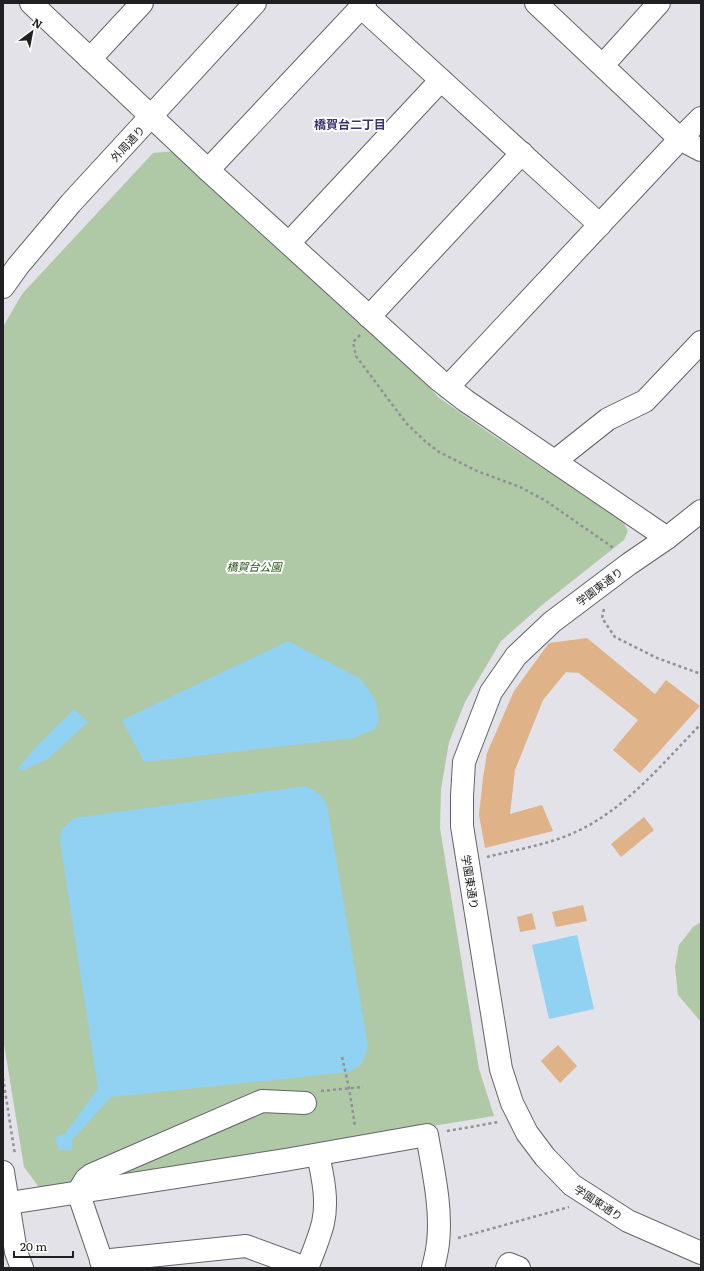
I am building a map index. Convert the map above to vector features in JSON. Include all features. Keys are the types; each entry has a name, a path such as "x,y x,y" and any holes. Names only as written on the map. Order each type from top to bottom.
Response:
{"street":[{"path":"31,3 208,170 448,387 466,401 667,538"},
{"path":"90,59 142,3"},
{"name":"外周通り","path":"3,287 18,266 72,202 255,3"},
{"path":"536,3 680,138 701,150"},
{"path":"603,65 659,3"},
{"path":"208,170 363,5 441,80 600,225"},
{"path":"289,243 441,80"},
{"path":"448,387 680,138 701,118"},
{"path":"369,317 522,153"},
{"path":"555,461 608,419 645,401 701,342"},
{"name":"学園東通り","path":"701,512 552,622 516,656 491,692 464,762 462,796 462,826 501,1069 512,1103 527,1133 545,1156 572,1185 628,1221 701,1253"},
{"path":"305,1103 262,1101 91,1175 86,1179 78,1192 102,1265 246,1246 306,1268 318,1241 323,1222 325,1202 323,1175 318,1155"},
{"path":"5,1203 318,1155 357,1146 427,1135 438,1207 438,1243 433,1268"},
{"path":"3,1172 5,1203 16,1252 22,1268"},
{"path":"507,1268 509,1264 519,1268"}],"path":[{"path":"356,356 406,423 439,452 476,471 520,488 546,501 620,552"},
{"path":"604,606 602,618 615,637 656,658 701,674"},
{"path":"484,858 558,839 605,816 630,796 701,724"},
{"path":"342,1057 356,1132"},
{"path":"305,1103 309,1092 363,1087"},
{"path":"427,1135 504,1120"},
{"path":"438,1243 563,1210 569,1207"}],"green space":[{"name":"橋賀台公園","path":"175,151 417,373 438,397 488,432 622,520 628,531 624,540 542,605 501,641 465,702 449,742 441,789 440,828 479,1069 494,1116 41,1190 24,1167 3,1038 3,327 22,294 153,153"},
{"path":"701,922 701,1022 678,995 675,967 679,945 693,927"}],"water":[{"path":"288,641 361,679 375,699 379,719 375,729 354,738 144,762 122,720"},
{"path":"74,709 88,722 48,759 21,771 18,768 36,747"},
{"path":"306,786 321,795 327,805 368,1046 362,1064 349,1072 111,1097 72,1140 72,1150 59,1150 55,1137 65,1134 98,1088 60,841 62,829 74,818"},
{"path":"577,935 594,1009 549,1019 532,945"}],"building":[{"path":"587,638 655,694 666,680 700,706 640,773 613,750 638,720 579,673 566,672 543,700 515,770 510,814 542,805 553,831 485,848 479,815 487,753 514,691 549,643"},
{"path":"644,817 654,830 621,857 611,844"},
{"path":"583,905 587,921 556,927 552,912"},
{"path":"532,913 536,929 520,932 517,917"},
{"path":"558,1045 577,1066 560,1083 541,1061"}],"district":[{"name":"橋賀台二丁目","path":"350,124"}]}
